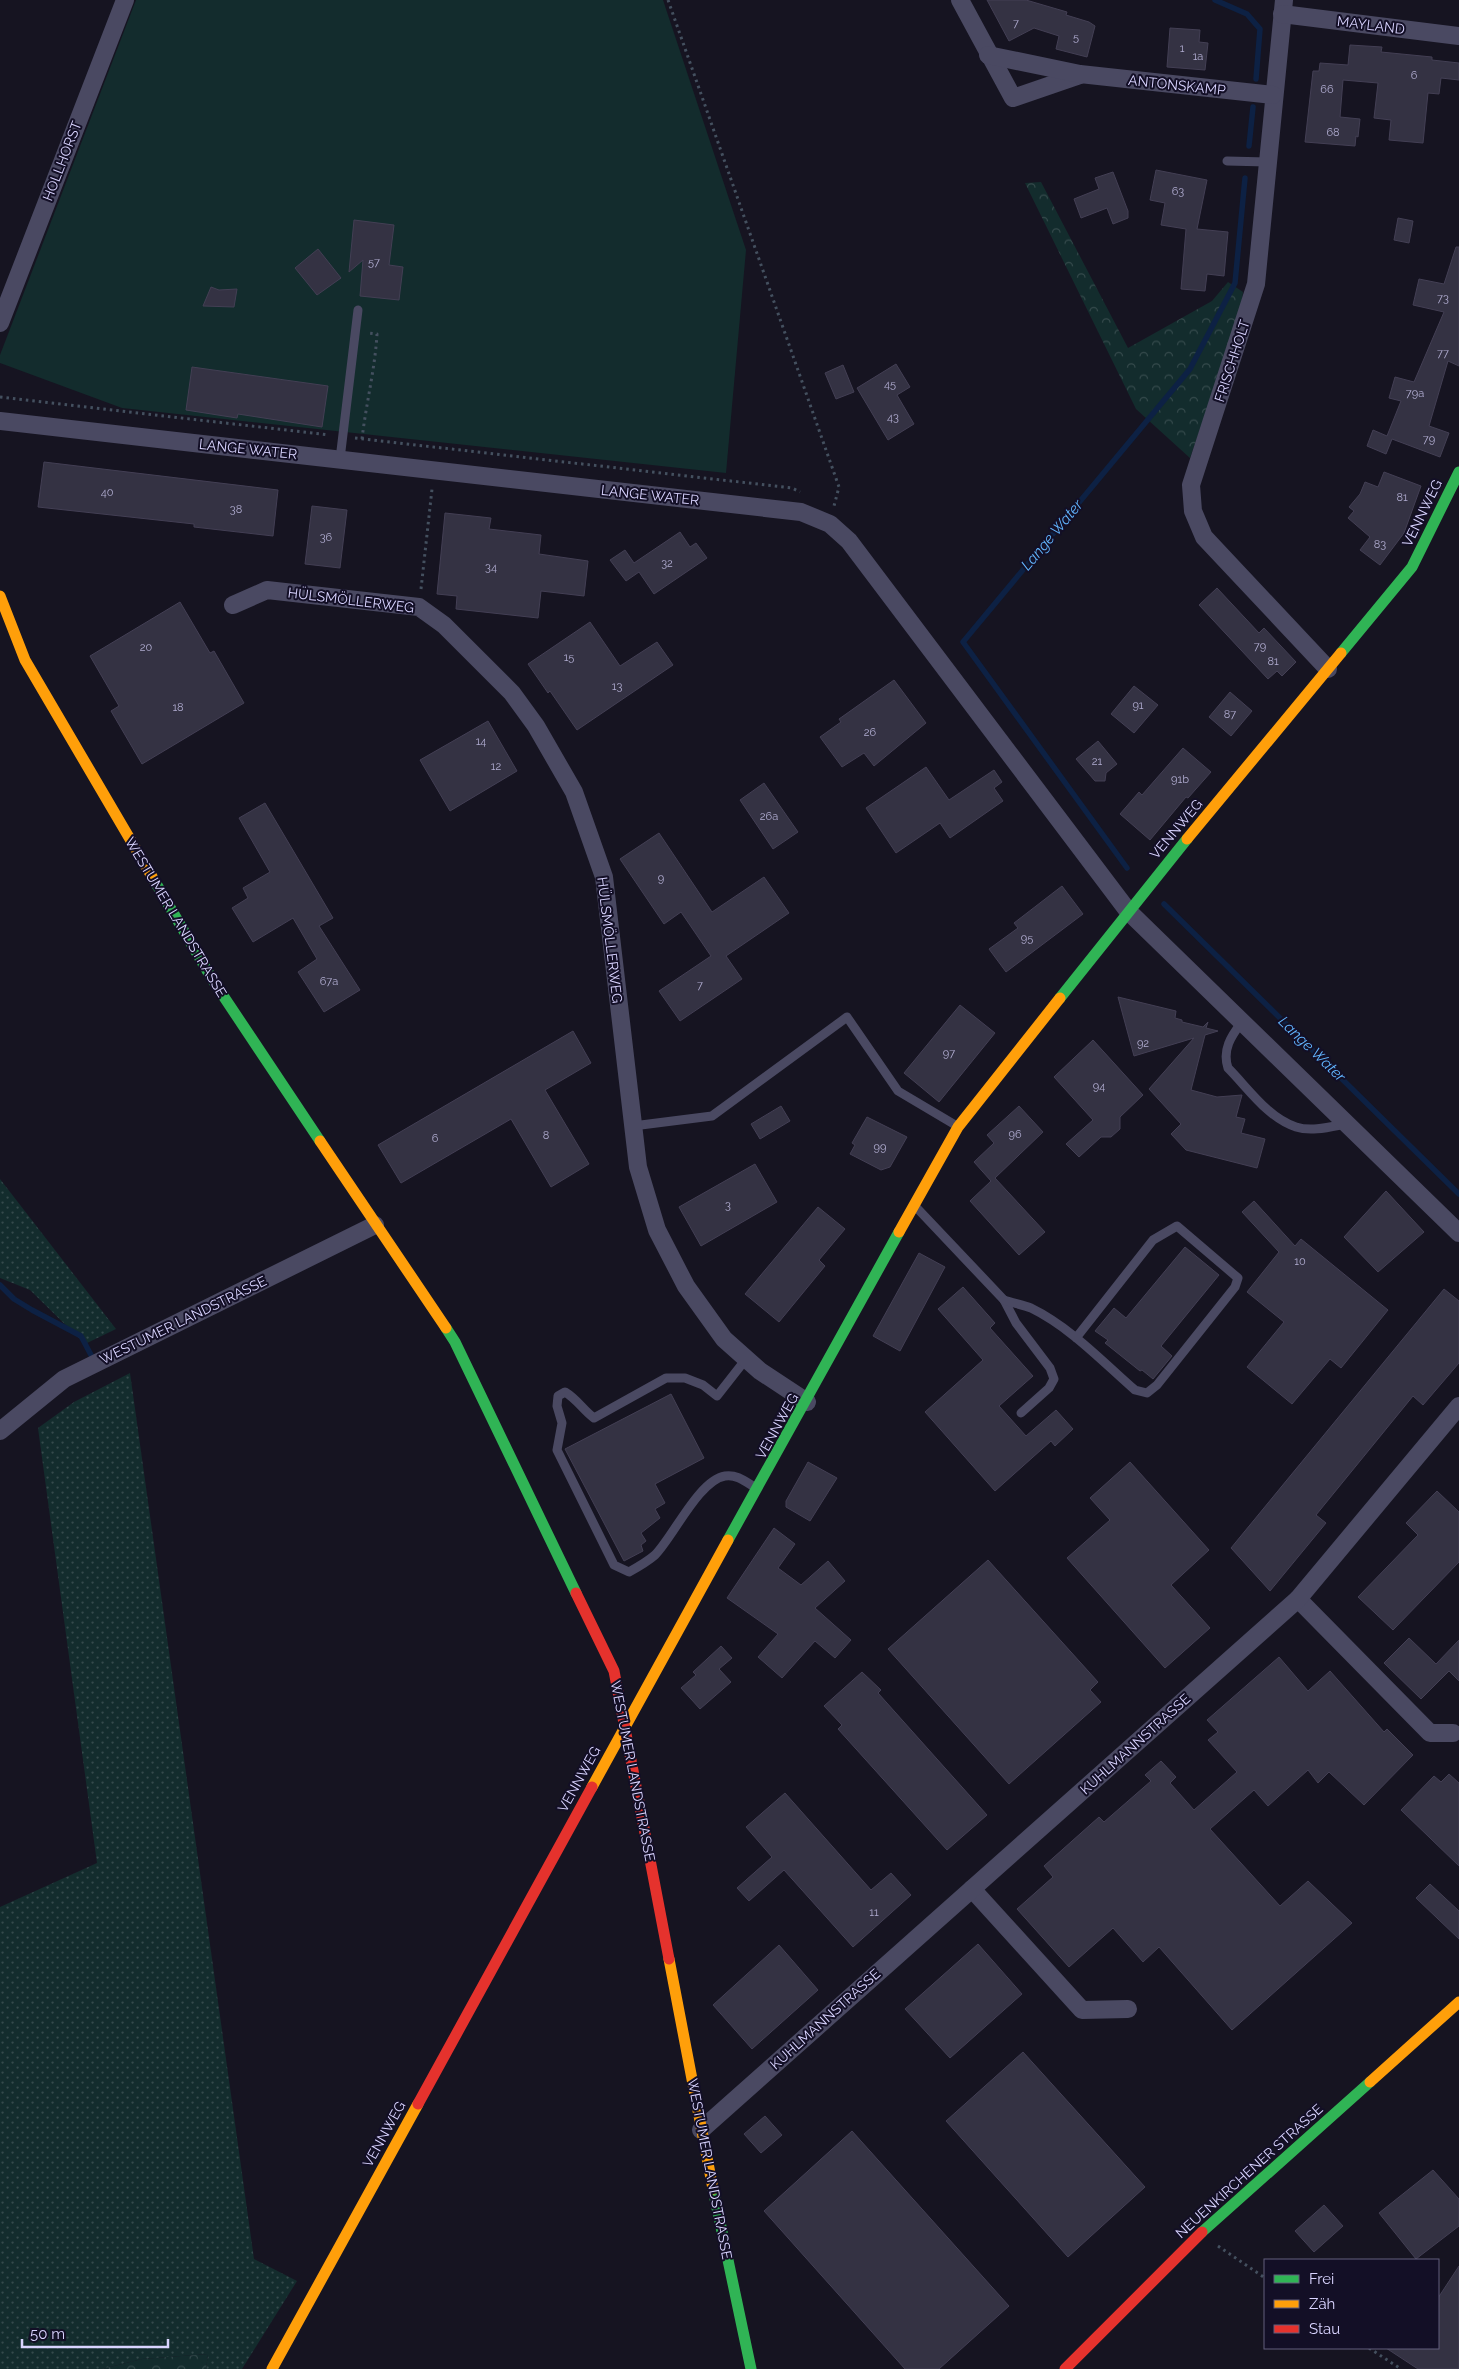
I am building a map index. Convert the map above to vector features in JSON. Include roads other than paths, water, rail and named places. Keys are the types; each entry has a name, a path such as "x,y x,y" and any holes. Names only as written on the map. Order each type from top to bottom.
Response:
{"street":[{"name":"HOLLHORST","path":"0,322 125,0"},
{"name":"ANTONSKAMP","path":"960,0 988,55 1013,98 1080,74"},
{"name":"MAYLAND","path":"1283,7 1459,36"},
{"name":"FRISCHHOLT","path":"1283,7 1256,284 1191,485 1193,511 1204,537 1328,668"},
{"name":"ANTONSKAMP","path":"988,55 1080,74 1274,95"},
{"name":"LANGE WATER","path":"0,421 801,512 830,524 849,541 1128,911 1459,1233"},
{"name":"VENNWEG","path":"272,2369 958,1127 1128,911 1412,567 1459,472"},
{"name":"HÜLSMÖLLERWEG","path":"233,605 267,590 419,607 444,625 512,693 536,726 574,792 604,878 638,1167 657,1230 686,1286 724,1339 760,1371 807,1402"},
{"name":"WESTUMER LANDSTRASSE","path":"0,596 25,660 212,979 455,1342 614,1671 626,1725 701,2130 751,2369"},
{"name":"WESTUMER LANDSTRASSE","path":"0,1431 64,1379 375,1224"},
{"name":"KUHLMANNSTRASSE","path":"701,2130 1298,1599 1459,1406"},
{"path":"1298,1599 1430,1733 1453,1733"},
{"path":"972,1889 1082,2010 1128,2009"},
{"name":"NEUENKIRCHENER STRASSE","path":"1065,2369 1200,2234 1459,2002"}],"lane":[{"path":"1227,161 1267,162"},
{"path":"340,459 358,310"},
{"path":"633,1126 712,1116 847,1017 898,1091 958,1127"},
{"path":"1242,1022 1231,1037 1226,1052 1228,1068 1266,1107 1282,1121 1297,1128 1327,1128 1346,1124"},
{"path":"915,1205 1004,1300 1016,1323 1050,1368 1054,1378 1049,1388 1021,1413"},
{"path":"1004,1300 1030,1308 1076,1338 1135,1390 1146,1393 1157,1385 1235,1286 1238,1278 1177,1226 1153,1240 1076,1338"},
{"path":"746,1359 717,1396 703,1385 685,1378 666,1378 594,1418 588,1414 578,1399 565,1392 558,1396 557,1406 562,1423 557,1450 614,1565 629,1572 655,1555 689,1508 711,1482 724,1476 739,1477 758,1489"}],"waterway":[{"name":"Lange Water","path":"1215,0 1247,14 1260,29 1256,79"},
{"path":"1249,146 1253,107"},
{"name":"Lange Water","path":"1127,868 963,642 1190,369 1235,283 1245,178"},
{"name":"Lange Water","path":"1164,904 1459,1194"},
{"path":"0,1285 14,1299 81,1336 91,1355"}]}
